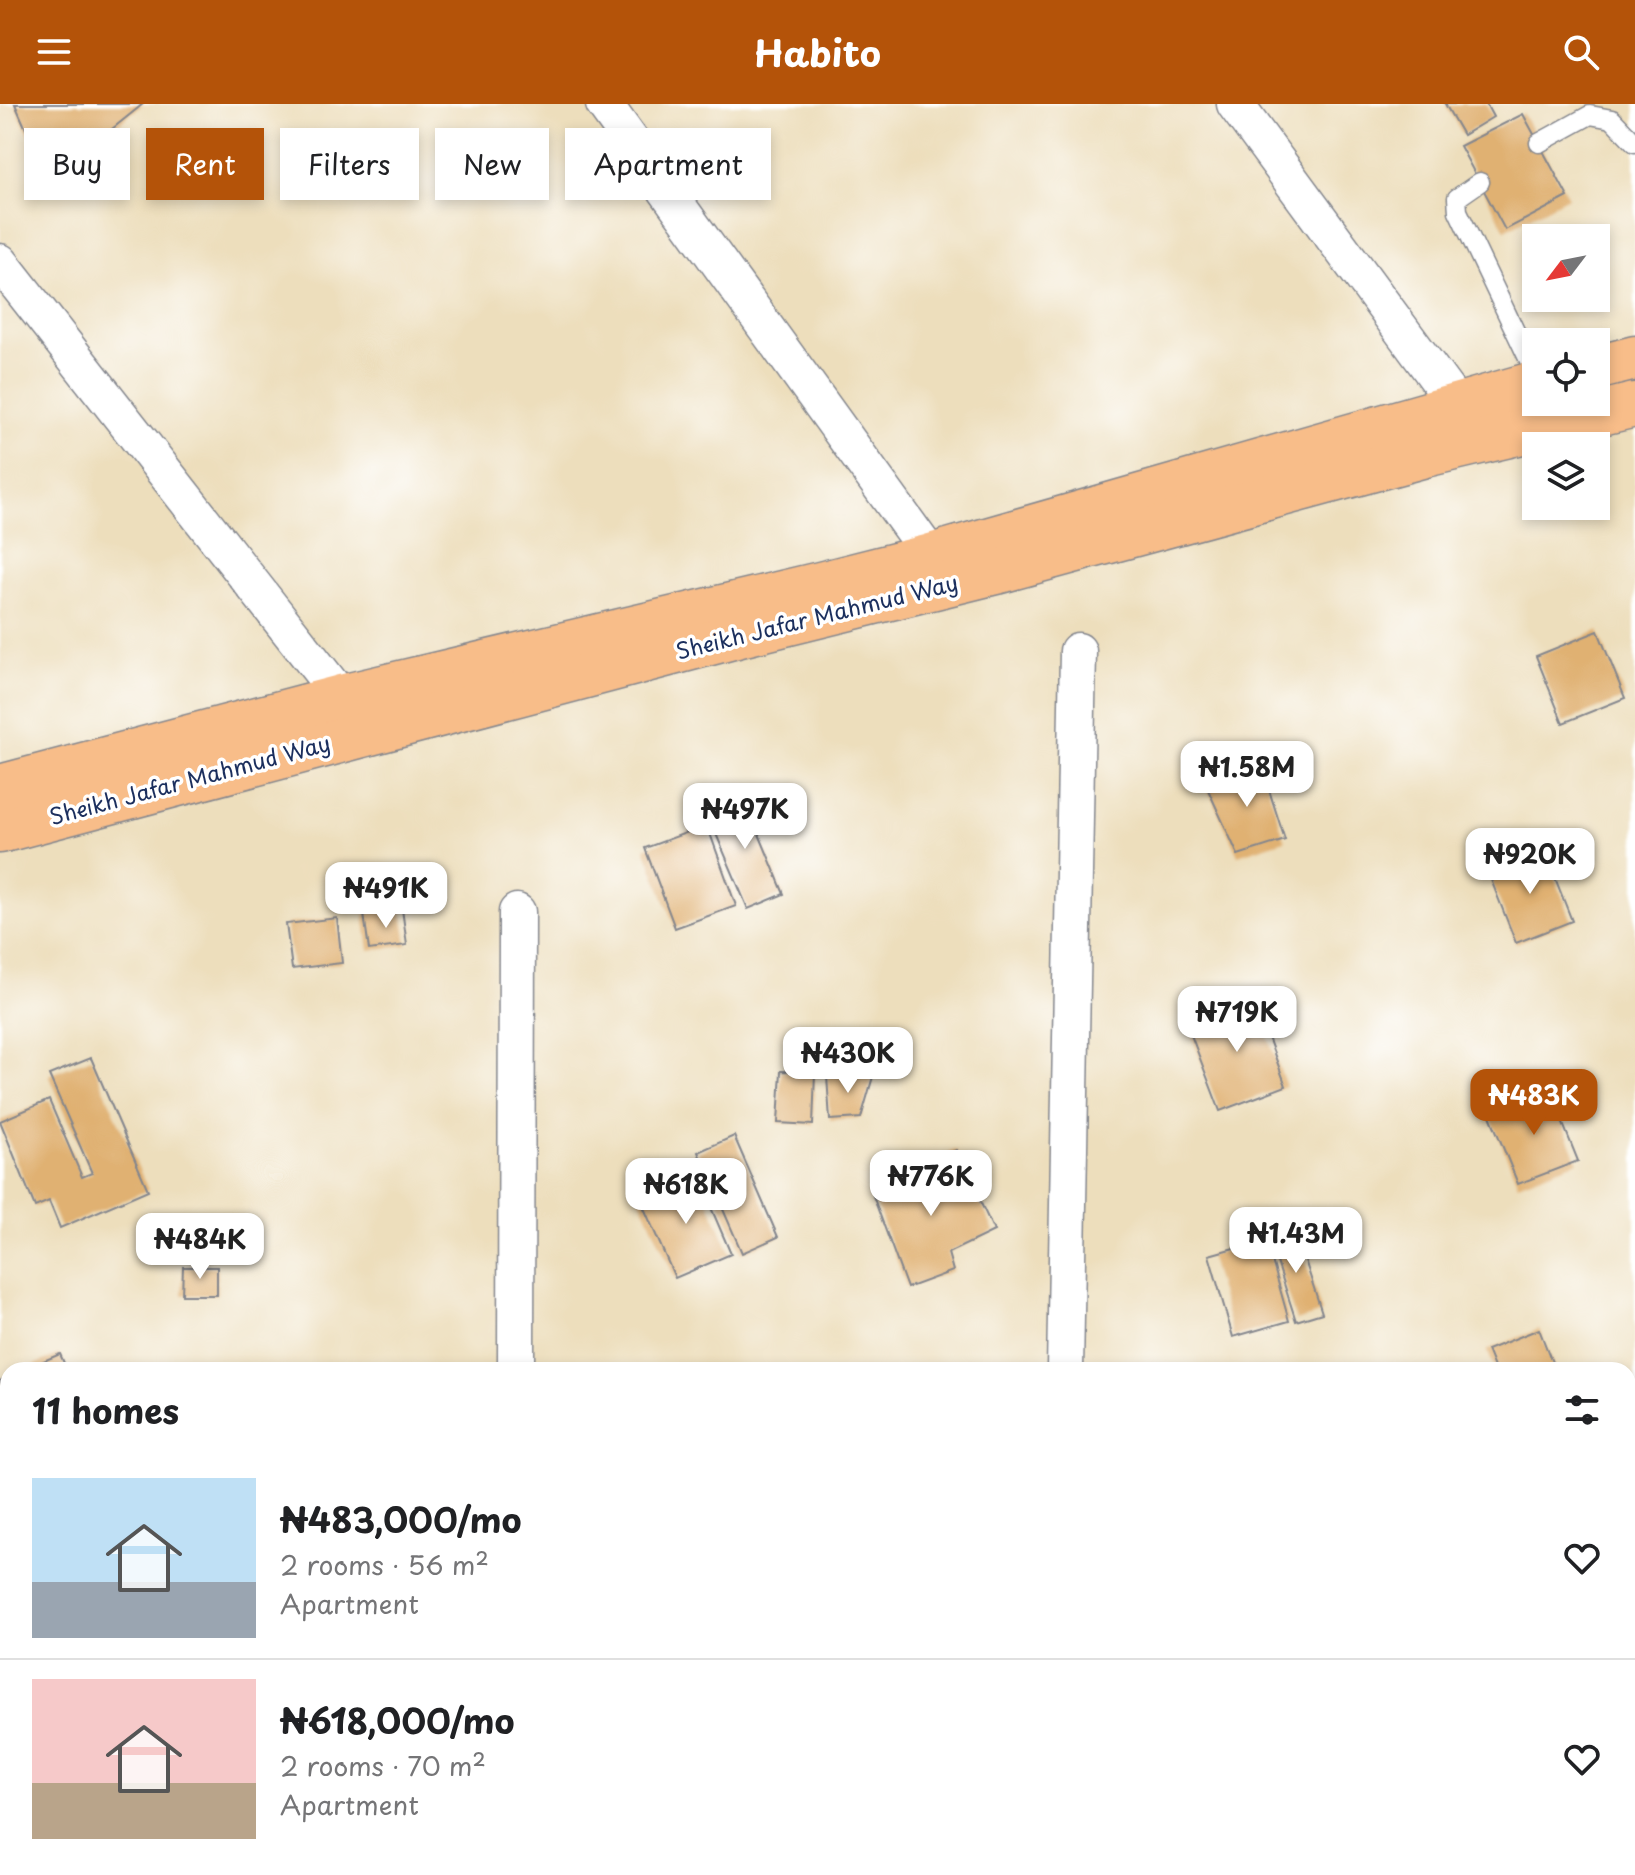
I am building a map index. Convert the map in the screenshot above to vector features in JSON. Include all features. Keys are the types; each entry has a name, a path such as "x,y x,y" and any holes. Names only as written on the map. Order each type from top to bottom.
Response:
{"main road":[{"path":"1610,364 1635,358"},
{"name":"Sheikh Jafar Mahmud Way","path":"0,787 341,697 931,556 1522,387"},
{"name":"Sheikh Jafar Mahmud Way","path":"0,831 744,634 996,572 1425,455 1635,405"}],"street":[{"path":"604,104 931,556"},
{"path":"1235,104 1456,404"},
{"path":"0,262 341,697"},
{"path":"1065,1362 1078,651"},
{"path":"516,1362 517,912"}],"lane":[{"path":"1539,143 1590,115 1612,119 1635,143"},
{"path":"1480,182 1457,198 1458,211 1522,346"}],"building":[{"path":"15,104 143,104 113,128 26,128"},
{"path":"1445,104 1486,104 1493,117 1463,135"},
{"path":"1523,114 1568,197 1505,230 1460,146"},
{"path":"1598,631 1625,698 1563,723 1536,656"},
{"path":"1260,762 1285,840 1238,855 1205,783"},
{"path":"742,793 784,894 748,909 705,808"},
{"path":"707,825 736,906 675,928 645,848"},
{"path":"1544,850 1572,921 1516,943 1488,872"},
{"path":"402,909 407,945 369,950 364,914"},
{"path":"337,918 342,963 292,969 286,924"},
{"path":"1252,994 1286,1086 1220,1111 1188,1027"},
{"path":"91,1058 148,1190 60,1228 49,1201 35,1207 0,1121 49,1100 82,1177 92,1173 49,1075"},
{"path":"781,1071 815,1072 813,1125 778,1123"},
{"path":"874,1073 861,1118 830,1120 827,1076"},
{"path":"1549,1089 1578,1161 1518,1184 1489,1113"},
{"path":"734,1136 778,1237 742,1253 698,1152"},
{"path":"956,1150 994,1231 948,1253 953,1271 907,1288 873,1196 916,1169"},
{"path":"697,1175 731,1254 675,1278 640,1199"},
{"path":"1295,1229 1322,1313 1296,1321 1269,1237"},
{"path":"1266,1239 1289,1321 1233,1337 1209,1255"},
{"path":"183,1267 217,1267 217,1295 182,1295"},
{"path":"1539,1329 1552,1362 1492,1362 1487,1350"},
{"path":"60,1354 64,1362 41,1362"}]}
